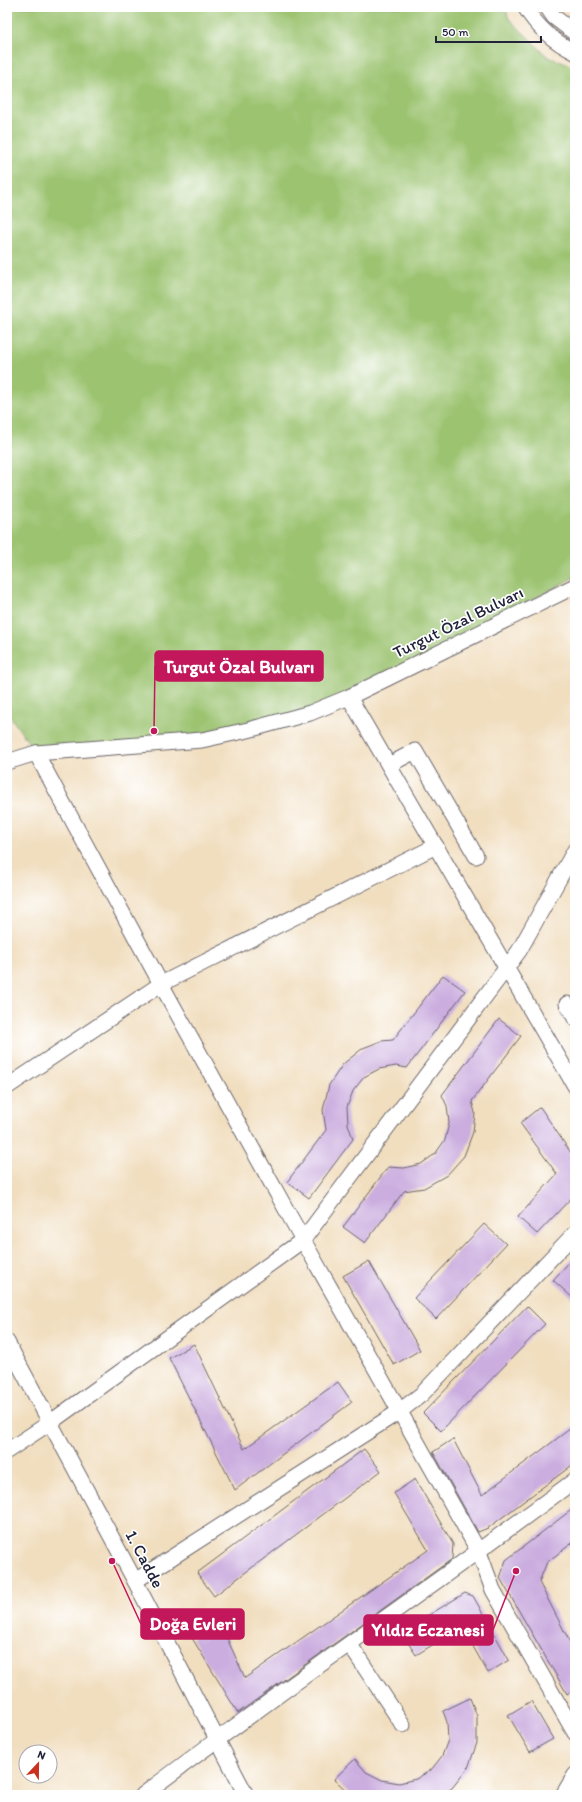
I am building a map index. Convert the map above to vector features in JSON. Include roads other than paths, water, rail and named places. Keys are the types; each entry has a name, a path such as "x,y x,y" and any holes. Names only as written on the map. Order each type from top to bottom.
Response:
{"street":[{"path":"525,7 531,17 544,31 561,45 575,52"},
{"path":"547,7 559,21 575,33"},
{"name":"Turgut Özal Bulvarı","path":"7,762 36,753 202,740 248,730 310,713 349,697 575,586"},
{"path":"349,697 506,970 575,1086"},
{"path":"389,765 415,751 476,856"},
{"path":"36,753 161,984 479,1552 493,1590 575,1732"},
{"path":"8,1084 161,984 436,846"},
{"path":"7,1451 51,1422 303,1240 506,970 526,941 575,850"},
{"path":"567,1004 575,1018"},
{"path":"135,1581 400,1411 422,1394 575,1233"},
{"name":"1. Cadde","path":"7,1342 51,1422 218,1738 246,1795"},
{"path":"143,1795 218,1738 479,1552 575,1480"},
{"path":"350,1645 403,1725"},
{"path":"562,1795 575,1775"}],"place":[{"name":"Turgut Özal Bulvarı","path":"154,731"},
{"name":"Doğa Evleri","path":"112,1561"},
{"name":"Yıldız Eczanesi","path":"516,1571"}]}
